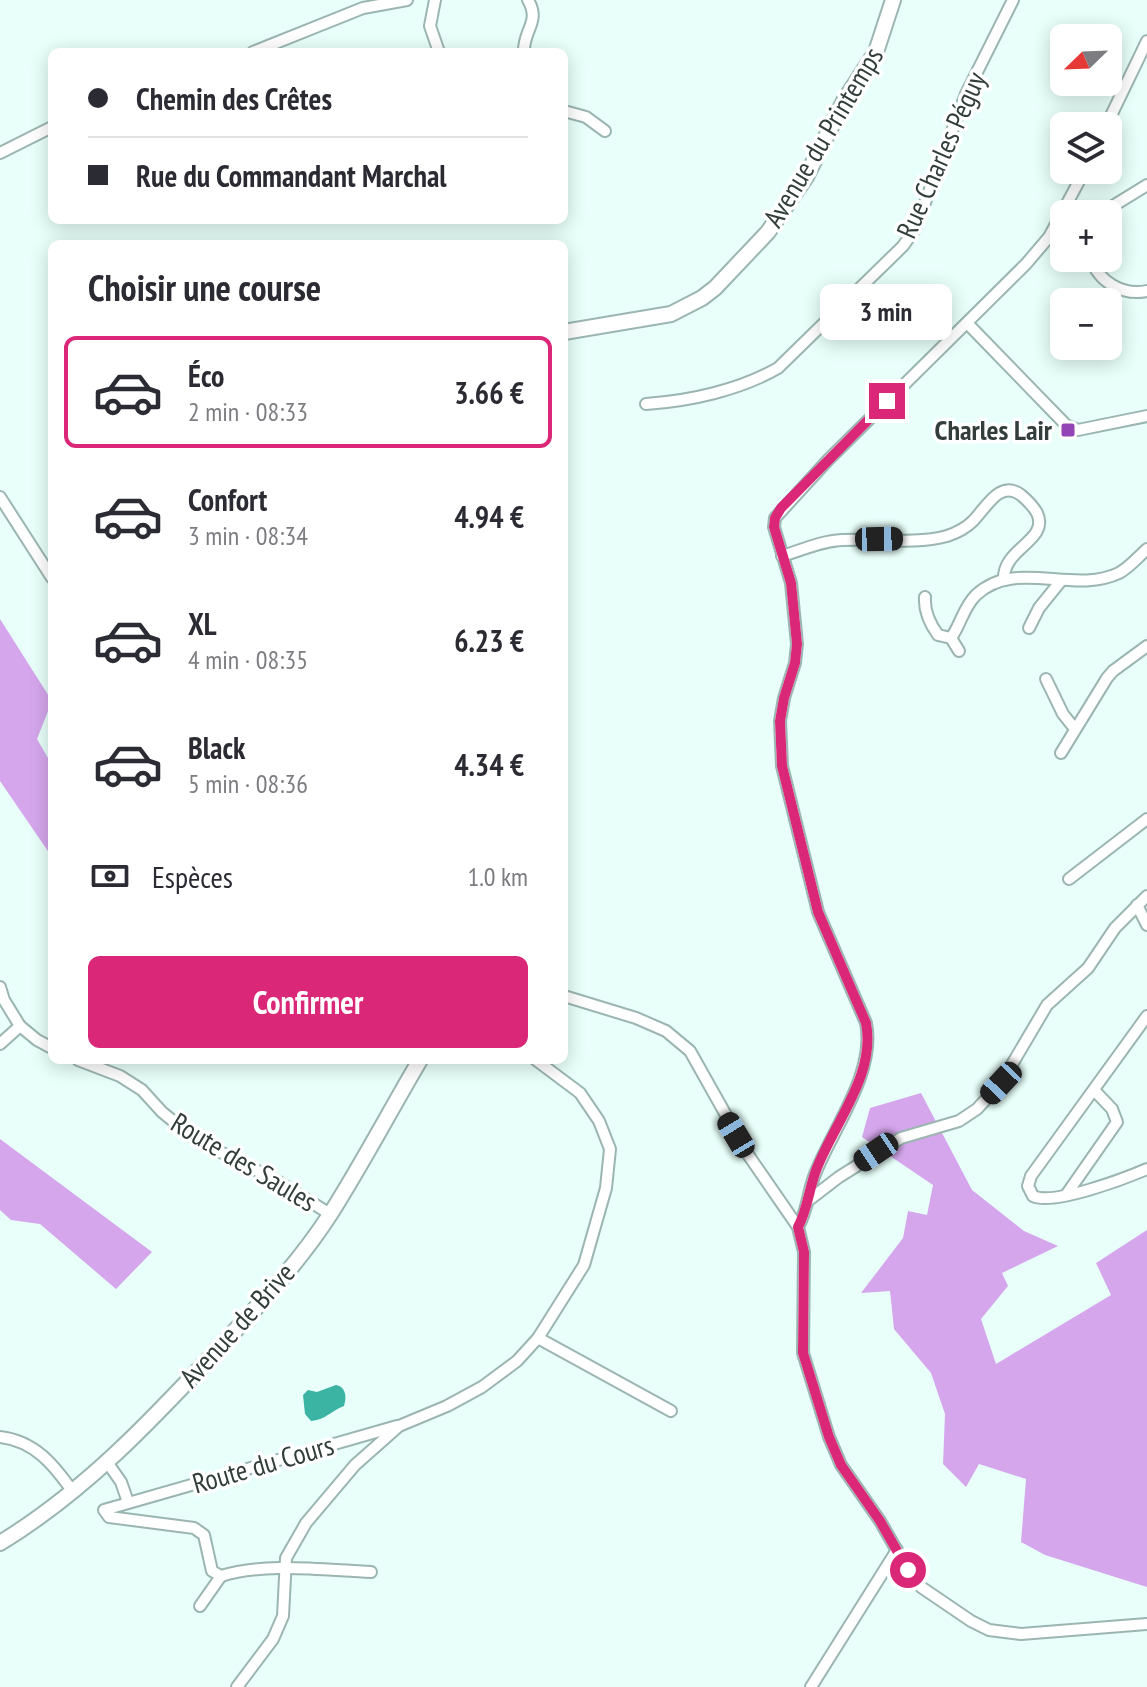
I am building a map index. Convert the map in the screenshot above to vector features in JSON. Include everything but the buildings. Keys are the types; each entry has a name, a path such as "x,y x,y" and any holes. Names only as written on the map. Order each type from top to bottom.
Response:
{"street":[{"path":"263,48 353,11 407,0"},
{"path":"435,0 430,26 438,48"},
{"path":"524,48 534,13 528,0"},
{"name":"Avenue du Printemps","path":"568,331 671,314 715,288 768,232 806,177 844,101 876,52 893,0"},
{"name":"Rue Charles Péguy","path":"646,404 677,402 763,376 778,368 903,246 915,229 966,94 1013,0"},
{"path":"1113,112 1147,41"},
{"path":"568,112 586,117 605,131"},
{"path":"0,153 48,129"},
{"path":"798,1227 805,1214 820,1161 863,1070 869,1039 866,1023 818,912 782,766 780,721 797,644 791,583 774,527 775,518 781,508 1026,264 1049,237 1077,184"},
{"path":"1122,200 1147,185"},
{"path":"1097,272 1109,284 1125,291 1147,291"},
{"path":"967,323 1066,425 1078,430 1147,416"},
{"path":"782,556 837,540 945,536 972,523 1000,492 1007,490 1017,492 1030,503 1040,524 1031,540 1007,561 1004,580"},
{"path":"0,497 48,572"},
{"path":"951,638 965,608 989,585 1024,577 1060,582 1082,581 1120,572 1147,549"},
{"path":"1029,628 1039,608 1060,582"},
{"path":"925,597 934,629 938,635 951,638 959,651"},
{"path":"1061,753 1113,671 1147,646"},
{"path":"1046,679 1063,714 1075,729"},
{"path":"1069,879 1147,819"},
{"path":"807,1202 839,1177 901,1138 959,1121 977,1109 1001,1083 1047,1005 1088,968 1106,946 1115,928 1147,896"},
{"path":"1137,905 1147,925"},
{"path":"0,987 20,1026 48,1046"},
{"path":"568,997 636,1018 666,1031 690,1051 749,1156 798,1227 804,1252 803,1353 829,1437 841,1465 921,1587 989,1630 1021,1634 1147,1624"},
{"path":"1146,1022 1029,1181 1030,1191 1038,1199 1066,1195 1087,1191 1147,1169"},
{"path":"0,1044 20,1026"},
{"name":"Route des Saules","path":"88,1064 120,1076 142,1090 162,1112 195,1139 277,1181 330,1214"},
{"name":"Avenue de Brive","path":"0,1543 43,1515 107,1462 175,1395 269,1292 330,1214 418,1064"},
{"name":"Route du Cours","path":"221,1576 212,1571 204,1535 194,1528 109,1517 104,1513 106,1508 399,1426 447,1406 482,1387 517,1361 538,1338 584,1265 606,1188 610,1149 599,1121 580,1093 541,1064"},
{"path":"1066,1195 1117,1122 1112,1109 1094,1090"},
{"path":"538,1338 671,1411"},
{"name":"Route du Cours","path":"284,1569 286,1558 306,1523 355,1465 399,1426"},
{"path":"0,1437 35,1449 53,1464 73,1492"},
{"path":"107,1462 121,1482 128,1502"},
{"path":"811,1687 897,1550"},
{"path":"239,1683 273,1639 283,1616 284,1569"},
{"path":"200,1606 221,1576 238,1570 371,1572"}],"shaded area":[{"path":"0,619 48,695 48,711 37,739 48,758 48,851 0,781"},
{"path":"921,1093 972,1190 1024,1231 1058,1246 1002,1273 1008,1286 981,1319 996,1364 1111,1295 1096,1263 1147,1230 1147,1587 1045,1555 1021,1542 1026,1479 979,1464 966,1487 943,1464 945,1414 931,1373 894,1329 890,1291 861,1293 903,1238 908,1211 927,1215 933,1185 862,1137 870,1108"},
{"path":"0,1139 152,1252 116,1289 40,1224 11,1220 0,1210"},
{"path":"336,1385 345,1393 344,1406 311,1421 305,1414 303,1395 308,1390 317,1392"}],"place":[{"name":"Charles Lair","path":"1068,430"}],"route":[{"path":"887,401 781,508 774,527 791,583 797,644 780,721 782,766 818,912 866,1023 869,1039 863,1070 812,1180 805,1214 798,1227 804,1252 803,1353 841,1465 880,1521 908,1570"}]}
